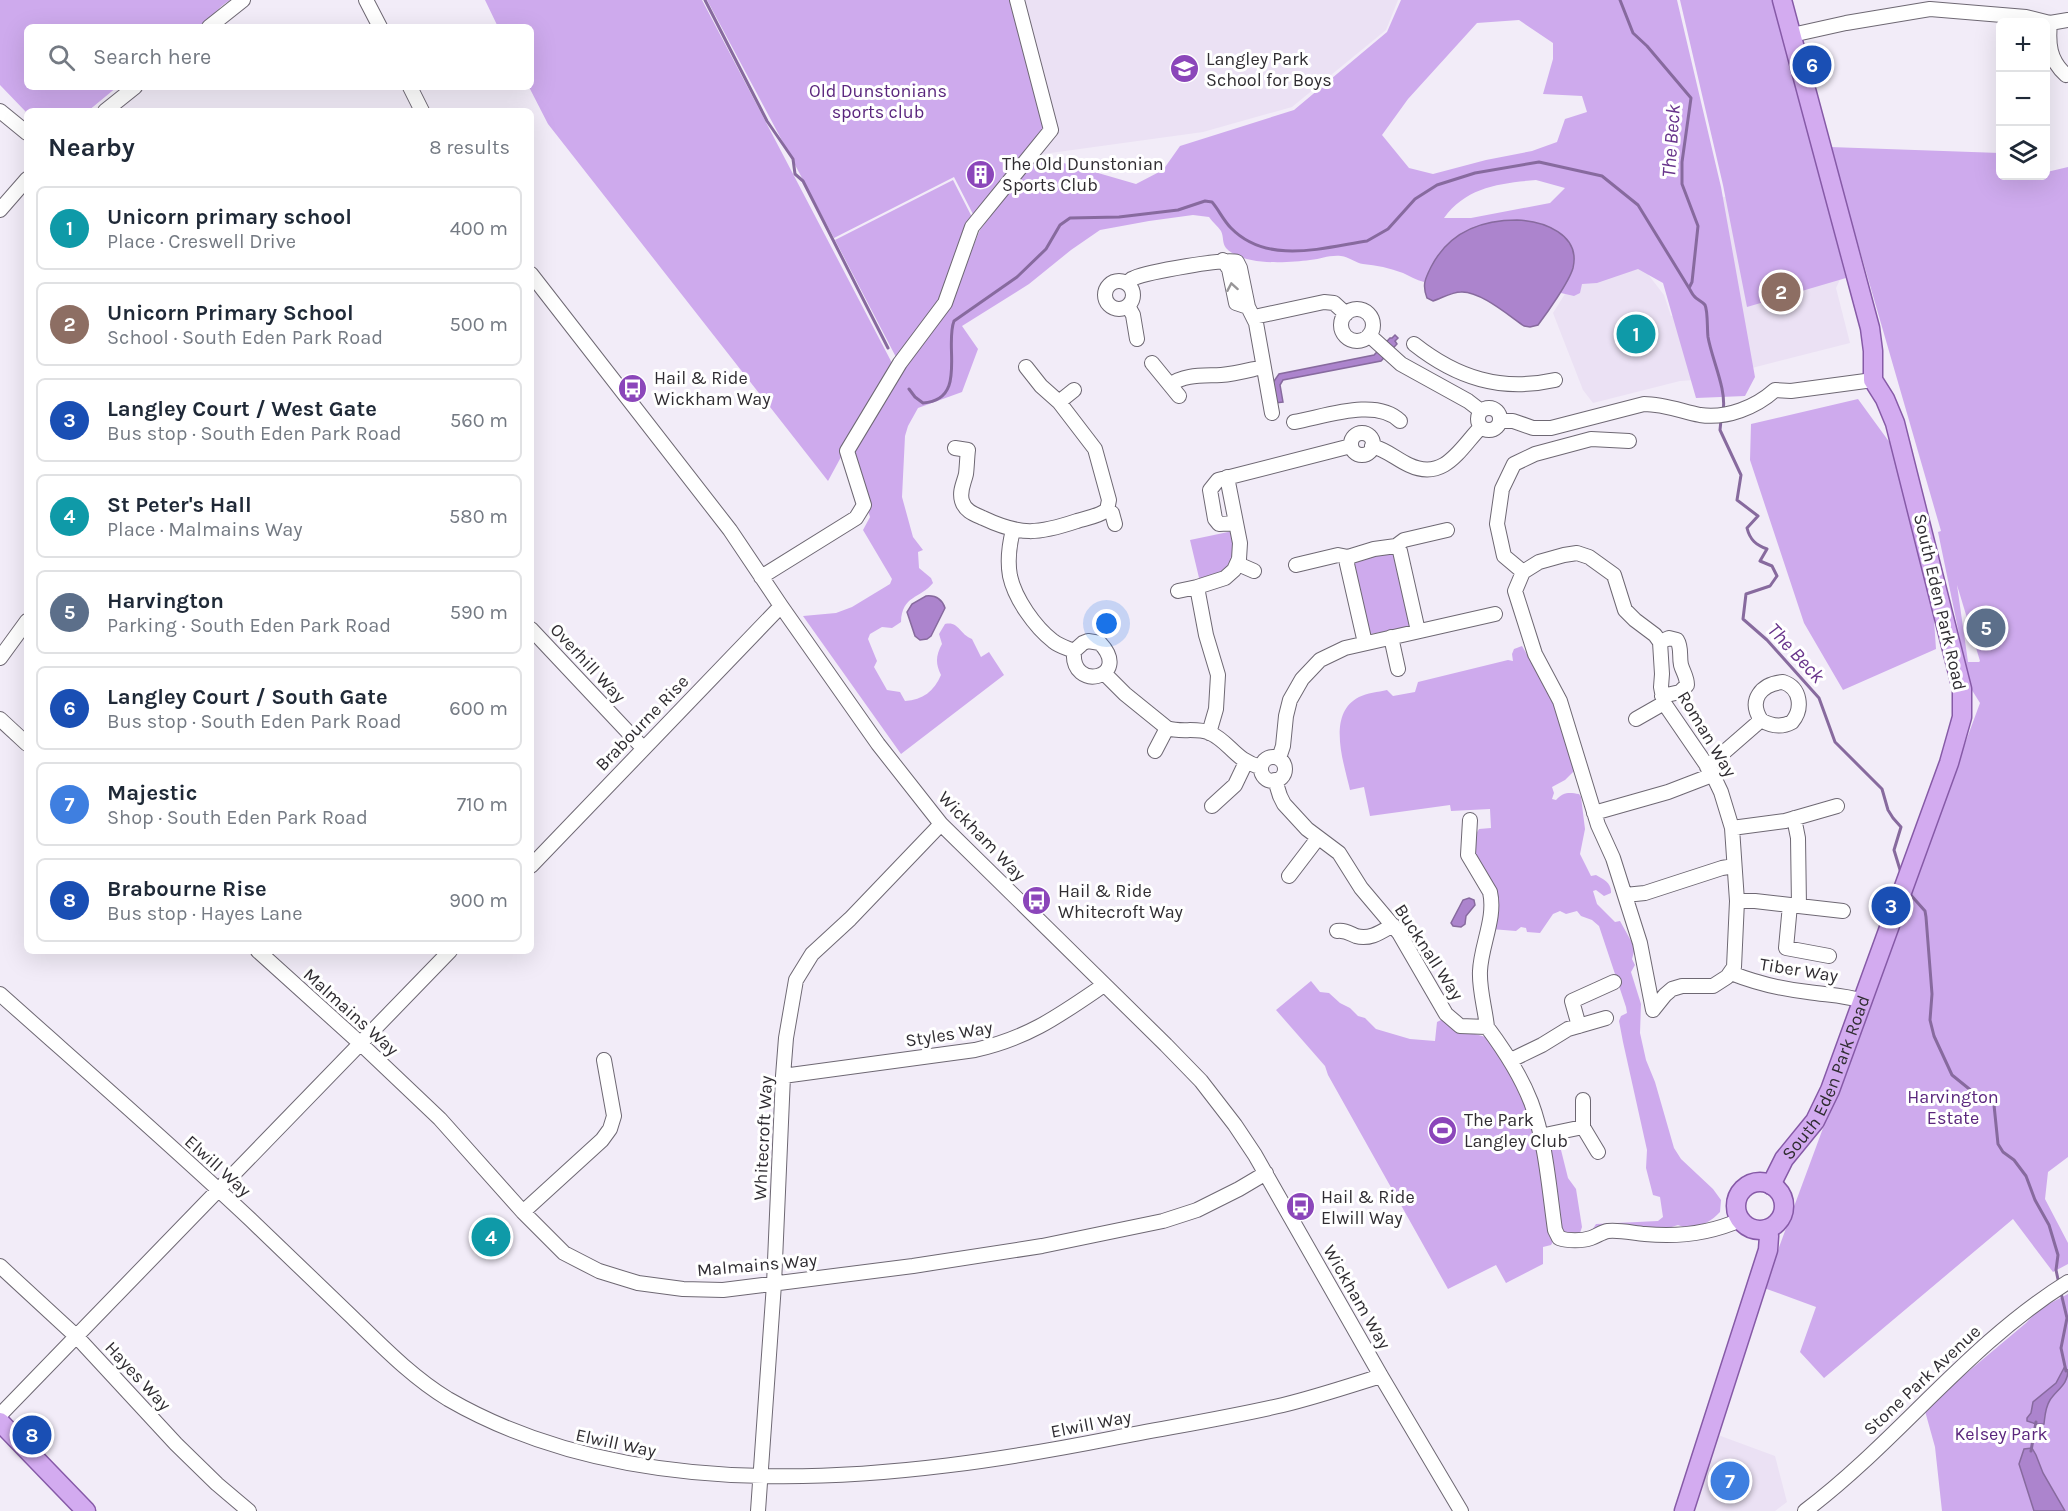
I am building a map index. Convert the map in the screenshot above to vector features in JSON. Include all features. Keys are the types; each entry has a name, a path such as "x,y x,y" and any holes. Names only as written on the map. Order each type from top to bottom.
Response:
{"main road":[{"name":"South Eden Park Road","path":"1771,1185 1784,1159 1820,1112 1906,884 1959,732 1963,700 1926,539 1895,423 1885,399 1873,380 1870,328 1782,0"},
{"path":"1751,1184 1771,1185 1780,1194 1784,1209 1779,1221 1767,1229 1749,1228 1740,1220 1736,1207 1741,1192 1751,1184"},
{"path":"1684,1511 1768,1250 1767,1229"},
{"path":"1,1423 86,1511"}],"street":[{"path":"213,24 243,0"},
{"path":"366,0 378,24"},
{"path":"761,578 856,518 864,505 847,451 900,363 945,303 972,227 1051,130 1017,0"},
{"path":"1792,35 1930,9 2031,18"},
{"path":"2050,22 2068,20"},
{"path":"2050,50 2056,66 2066,75 2068,74"},
{"path":"109,108 131,90"},
{"path":"412,90 420,108"},
{"path":"0,111 24,131"},
{"path":"0,210 24,187"},
{"path":"1127,283 1138,277 1222,260 1229,269 1236,303 1251,312 1324,302 1334,303 1346,314"},
{"name":"Wickham Way","path":"534,278 730,530 761,578 878,744 941,824 1201,1081 1235,1125 1266,1173 1381,1376 1461,1511"},
{"path":"1121,281 1127,283 1133,292 1128,306 1119,309 1109,304 1106,295 1107,288 1121,281"},
{"path":"1128,306 1137,339"},
{"path":"1353,309 1367,313 1373,326 1369,335 1361,340 1345,336 1341,326 1346,314 1353,309"},
{"path":"1251,312 1272,413"},
{"path":"1369,335 1401,364 1486,410 1497,412 1500,421"},
{"path":"1414,344 1452,369 1496,383 1520,385 1555,380"},
{"path":"1152,363 1179,396"},
{"path":"968,449 961,494 964,505 976,516 1013,530 1028,532 1053,529 1107,510 1109,500 1095,449 1059,402 1041,386 1026,366"},
{"path":"1170,385 1177,380 1199,375 1223,375 1263,367"},
{"path":"1500,421 1540,429 1644,404 1656,404 1702,415 1715,415 1757,405 1775,390 1791,391 1873,380"},
{"path":"1481,427 1478,419 1486,410 1496,383"},
{"path":"1059,402 1074,390"},
{"path":"1294,422 1354,409 1387,412 1400,421"},
{"path":"1363,433 1366,409"},
{"path":"1481,427 1491,430 1500,421"},
{"path":"1372,446 1390,452 1414,467 1435,468 1455,458 1481,427"},
{"path":"1363,433 1371,439 1372,446 1367,453 1360,455 1351,446 1353,438 1363,433"},
{"path":"1523,572 1503,556 1497,524 1503,489 1514,464 1535,454 1591,440 1629,441"},
{"path":"1236,526 1216,522 1210,496 1210,490 1215,482 1351,446"},
{"path":"1178,591 1225,578 1238,564 1240,549 1227,477"},
{"path":"1107,510 1112,513 1115,524"},
{"path":"1013,530 1008,561 1010,577 1015,590 1031,617 1049,637 1058,645 1074,651"},
{"path":"1296,565 1338,555 1348,557 1396,546 1404,540 1447,530"},
{"path":"1396,546 1400,551 1418,631"},
{"path":"1636,719 1658,708 1663,700 1684,689 1687,680 1680,662 1681,647 1677,640 1669,638 1660,642 1655,635 1635,620 1625,610 1614,575 1589,557 1577,553 1564,555 1539,562 1523,572 1515,591 1535,654 1560,701 1594,813 1613,858 1640,943 1653,1010 1672,989 1682,986 1713,986 1731,973"},
{"path":"1348,557 1347,564 1365,643"},
{"path":"1238,564 1254,571"},
{"path":"1105,674 1125,694 1167,728 1209,732 1216,709 1218,675 1206,634 1197,587"},
{"name":"Brabourne Rise","path":"534,864 781,606"},
{"path":"1279,758 1283,746 1287,708 1297,686 1307,672 1332,653 1365,643 1495,614"},
{"path":"0,658 24,625"},
{"name":"Overhill Way","path":"534,632 643,748"},
{"path":"1098,637 1107,654 1108,668 1105,674 1093,677 1082,672 1075,663 1074,651 1083,643 1098,637"},
{"path":"1391,637 1398,669"},
{"name":"Roman Way","path":"1660,642 1663,700 1721,792 1732,828 1737,901 1734,967 1731,973"},
{"path":"0,719 24,741"},
{"path":"1594,813 1668,792 1707,777 1709,770 1761,720"},
{"path":"1155,751 1167,728"},
{"name":"Bucknall Way","path":"1209,732 1246,762 1261,767 1265,778 1275,780 1283,802 1307,829 1339,853 1361,888 1393,925 1441,1006 1452,1020 1464,1027 1487,1027"},
{"path":"1261,767 1267,758 1279,758 1285,770 1281,777 1275,780"},
{"path":"1212,806 1235,785 1246,762"},
{"path":"1732,828 1794,818 1837,806"},
{"path":"1794,818 1798,838 1795,905 1786,948 1829,956"},
{"path":"1470,820 1468,855 1490,892 1491,898 1489,923 1480,969 1487,1027 1511,1060 1532,1103 1557,1236 1562,1239 1588,1238 1607,1231 1654,1235 1703,1232 1719,1229 1740,1220"},
{"name":"Whitecroft Way","path":"758,1511 774,1284 783,1076 786,1038 796,980 812,954 850,919 941,824"},
{"path":"1289,876 1318,838"},
{"path":"1625,895 1645,893 1734,866"},
{"path":"1737,901 1843,911"},
{"path":"1337,931 1369,937 1393,925"},
{"name":"Malmains Way","path":"261,954 440,1119 523,1212 564,1253 599,1271 638,1283 713,1290 913,1266 1042,1246 1163,1221 1197,1210 1266,1173"},
{"path":"1,1423 77,1337 447,954"},
{"name":"Tiber Way","path":"1731,973 1776,986 1842,995 1863,1001"},
{"path":"1579,1026 1572,1000 1614,982"},
{"name":"Styles Way","path":"783,1076 975,1050 1002,1044 1048,1023 1104,985"},
{"name":"Elwill Way","path":"0,994 219,1190 403,1366 448,1399 487,1420 507,1430 586,1458 681,1474 760,1480 840,1476 939,1467 1008,1459 1286,1404 1381,1376"},
{"path":"1511,1060 1568,1029 1606,1018"},
{"path":"523,1212 602,1140 610,1129 614,1116 604,1060"},
{"path":"1583,1100 1583,1127 1598,1152"},
{"path":"1540,1136 1583,1127"},
{"name":"Hayes Way","path":"0,1266 77,1337 176,1444 249,1511"},
{"name":"Stone Park Avenue","path":"1805,1511 1842,1481 1994,1336 2045,1296 2068,1282"}],"shaded area":[{"name":"Langley Park School for Boys","path":"1016,0 1398,0 1386,30 1292,107 1203,132 1036,155"},
{"path":"1820,179 1844,271 1836,288 1850,343 1752,368 1680,381 1593,403 1583,390 1553,313 1575,278 1638,268 1647,273 1664,295 1671,316 1725,301 1713,199"},
{"path":"1517,220 1538,223 1558,232 1566,238 1574,256 1573,268 1567,281 1538,325 1524,326 1494,305 1469,293 1454,293 1433,301 1427,298 1424,286 1431,267 1438,255 1456,237 1467,230 1490,222"},
{"path":"1395,335 1398,338 1395,341 1397,344 1381,361 1283,380 1280,385 1283,402 1275,403 1272,384 1279,374 1374,355"},
{"path":"926,596 938,598 945,608 931,636 920,640 915,636 907,612 912,604"},
{"path":"1469,898 1474,900 1475,905 1466,916 1465,924 1461,927 1453,926 1451,923 1463,900"},
{"path":"2064,1368 2068,1370 2068,1375 2048,1403 2044,1424 2027,1421 2033,1402 2056,1383"},
{"path":"1718,1435 1775,1456 1787,1502 1775,1511 1692,1511"},
{"path":"2032,1448 2043,1473 2065,1511 2034,1511 2019,1464 2024,1449"}],"green space":[{"path":"0,0 230,0 202,24 24,24 24,90 113,90 92,108 24,108 24,110 0,85"},
{"path":"485,0 702,0 892,363 828,481 548,124 531,90 534,90 534,24 497,24"},
{"name":"Old Dunstonians sports club","path":"707,0 1010,0 1046,135 976,220 954,177 834,238"},
{"path":"1401,0 1677,0 1721,187 1755,377 1745,396 1696,398 1663,283 1638,269 1597,283 1582,284 1580,293 1574,296 1435,264 1424,282 1403,273 1341,256 1290,262 1266,262 1243,258 1226,248 1221,231 1209,217 1193,215 1100,230 1029,284 962,326 978,349 962,392 918,408 908,426 905,436 902,497 913,537 923,550 918,552 919,568 931,578 933,583 908,602 902,613 901,622 892,628 882,627 870,634 868,639 877,661 874,667 887,690 900,692 905,701 922,697 935,686 941,675 937,663 937,655 942,644 939,634 945,624 953,624 972,639 981,657 989,652 1004,675 901,754 803,616 836,613 852,607 890,584 892,579 863,530 870,517 850,451 904,365 948,306 980,230 1036,155 1136,184 1163,170 1180,146 1294,110 1387,32","holes":["1519,20 1553,43 1553,59 1543,94 1582,96 1587,112 1565,119 1557,142 1532,151 1433,174 1409,168 1382,135 1408,99 1477,23","1536,180 1565,188 1550,203 1471,218 1444,218 1463,199 1485,188"]},
{"path":"1680,0 1773,0 1846,278 1747,307 1723,185"},
{"name":"Harvington Estate","path":"1830,147 1996,153 1996,180 2050,180 2050,171 2068,167 2068,1157 2048,1172 2045,1199 2068,1243 2068,1264 2053,1272 2013,1219 1824,1378 1800,1352 1816,1307 1764,1288 1980,703 1970,687 1938,532 1941,531","holes":["1957,585 1980,661 1968,662"]},
{"path":"953,180 974,221 942,302 898,361 835,240"},
{"path":"1858,399 1890,443 1933,605 1936,649 1843,690 1804,623 1750,460 1751,424"},
{"path":"1233,531 1236,549 1228,571 1200,582 1190,540"},
{"path":"1393,552 1410,625 1408,628 1370,634 1352,567 1355,559"},
{"path":"1522,646 1552,697 1574,771 1565,780 1552,787 1554,793 1552,799 1556,800 1561,795 1569,793 1579,794 1581,797 1585,829 1580,854 1591,876 1596,875 1604,880 1609,884 1611,890 1611,893 1604,896 1596,890 1593,891 1597,904 1615,922 1620,921 1635,948 1632,959 1635,965 1631,972 1641,1004 1640,1033 1646,1060 1655,1082 1674,1148 1681,1159 1713,1189 1721,1200 1720,1212 1711,1220 1695,1227 1678,1225 1665,1229 1592,1230 1596,1224 1658,1221 1663,1217 1660,1197 1653,1195 1646,1168 1647,1150 1619,1021 1621,1016 1627,1013 1626,1007 1599,926 1592,920 1581,916 1577,911 1566,914 1560,911 1553,914 1540,933 1527,932 1526,928 1521,927 1516,931 1491,929 1498,911 1473,854 1473,839 1479,829 1491,828 1490,809 1451,811 1450,805 1370,816 1364,787 1350,790 1340,740 1343,715 1349,705 1359,697 1369,694 1387,690 1393,696 1415,692 1418,682 1508,660 1513,661 1514,649"},
{"name":"The Park Langley Club","path":"1311,981 1320,992 1329,993 1358,1016 1365,1018 1376,1029 1410,1039 1435,1041 1437,1022 1443,1019 1461,1032 1489,1038 1506,1060 1531,1118 1554,1240 1551,1245 1543,1247 1543,1264 1506,1283 1496,1265 1448,1289 1325,1066 1276,1010"},
{"path":"1558,1138 1568,1178 1576,1189 1582,1227 1580,1233 1563,1234 1561,1229 1548,1140"},
{"name":"Kelsey Park","path":"2068,1294 2068,1511 1942,1511 1935,1447 1925,1411 2039,1309"}],"waterway":[{"path":"705,0 767,121 793,159 795,174 803,181 888,348"},
{"name":"The Beck","path":"1620,0 1633,33 1691,98 1682,162 1682,184 1698,226 1692,282 1689,288 1706,308 1708,337 1723,394 1723,411"},
{"path":"909,389 923,403 937,400 945,392 952,370 954,321 1017,277 1046,249 1060,225 1070,218 1119,217 1178,210 1205,201 1212,202 1231,228 1245,239 1261,247 1278,250 1314,250 1367,241 1388,229 1415,199 1437,185 1475,173 1539,162 1602,176 1638,205 1689,288"},
{"name":"The Beck","path":"1721,420 1720,430 1741,475 1737,500 1758,516 1747,528 1748,532 1754,542 1767,549 1760,561 1772,566 1777,576 1770,586 1746,594 1743,619 1767,640 1819,698 1835,742 1882,789 1888,810 1901,827 1894,850 1901,873"},
{"name":"The Beck","path":"1909,893 1925,911 1932,994 1930,1020 1934,1036 1952,1075 1973,1092 1989,1095 1994,1105 1998,1144 2026,1176 2035,1200 2049,1225 2058,1255 2056,1270 2059,1284"},
{"name":"The Beck","path":"2061,1293 2067,1318 2061,1348 2066,1371"},
{"name":"The Beck","path":"2031,1451 2036,1422"}],"place":[{"name":"Langley Court / South Gate","path":"1812,65"},
{"name":"Langley Park School for Boys","path":"1185,69"},
{"name":"The Old Dunstonian Sports Club","path":"981,174"},
{"name":"Unicorn Primary School","path":"1781,292"},
{"name":"Unicorn primary school","path":"1636,334"},
{"name":"Hail & Ride Wickham Way","path":"633,388"},
{"name":"Harvington","path":"1986,628"},
{"name":"Hail & Ride Whitecroft Way","path":"1037,901"},
{"name":"Langley Court / West Gate","path":"1891,906"},
{"name":"The Park Langley Club","path":"1443,1130"},
{"name":"Hail & Ride Elwill Way","path":"1300,1207"},
{"name":"St Peter's Hall","path":"491,1237"},
{"name":"Brabourne Rise","path":"32,1435"},
{"name":"Majestic","path":"1730,1481"}]}
